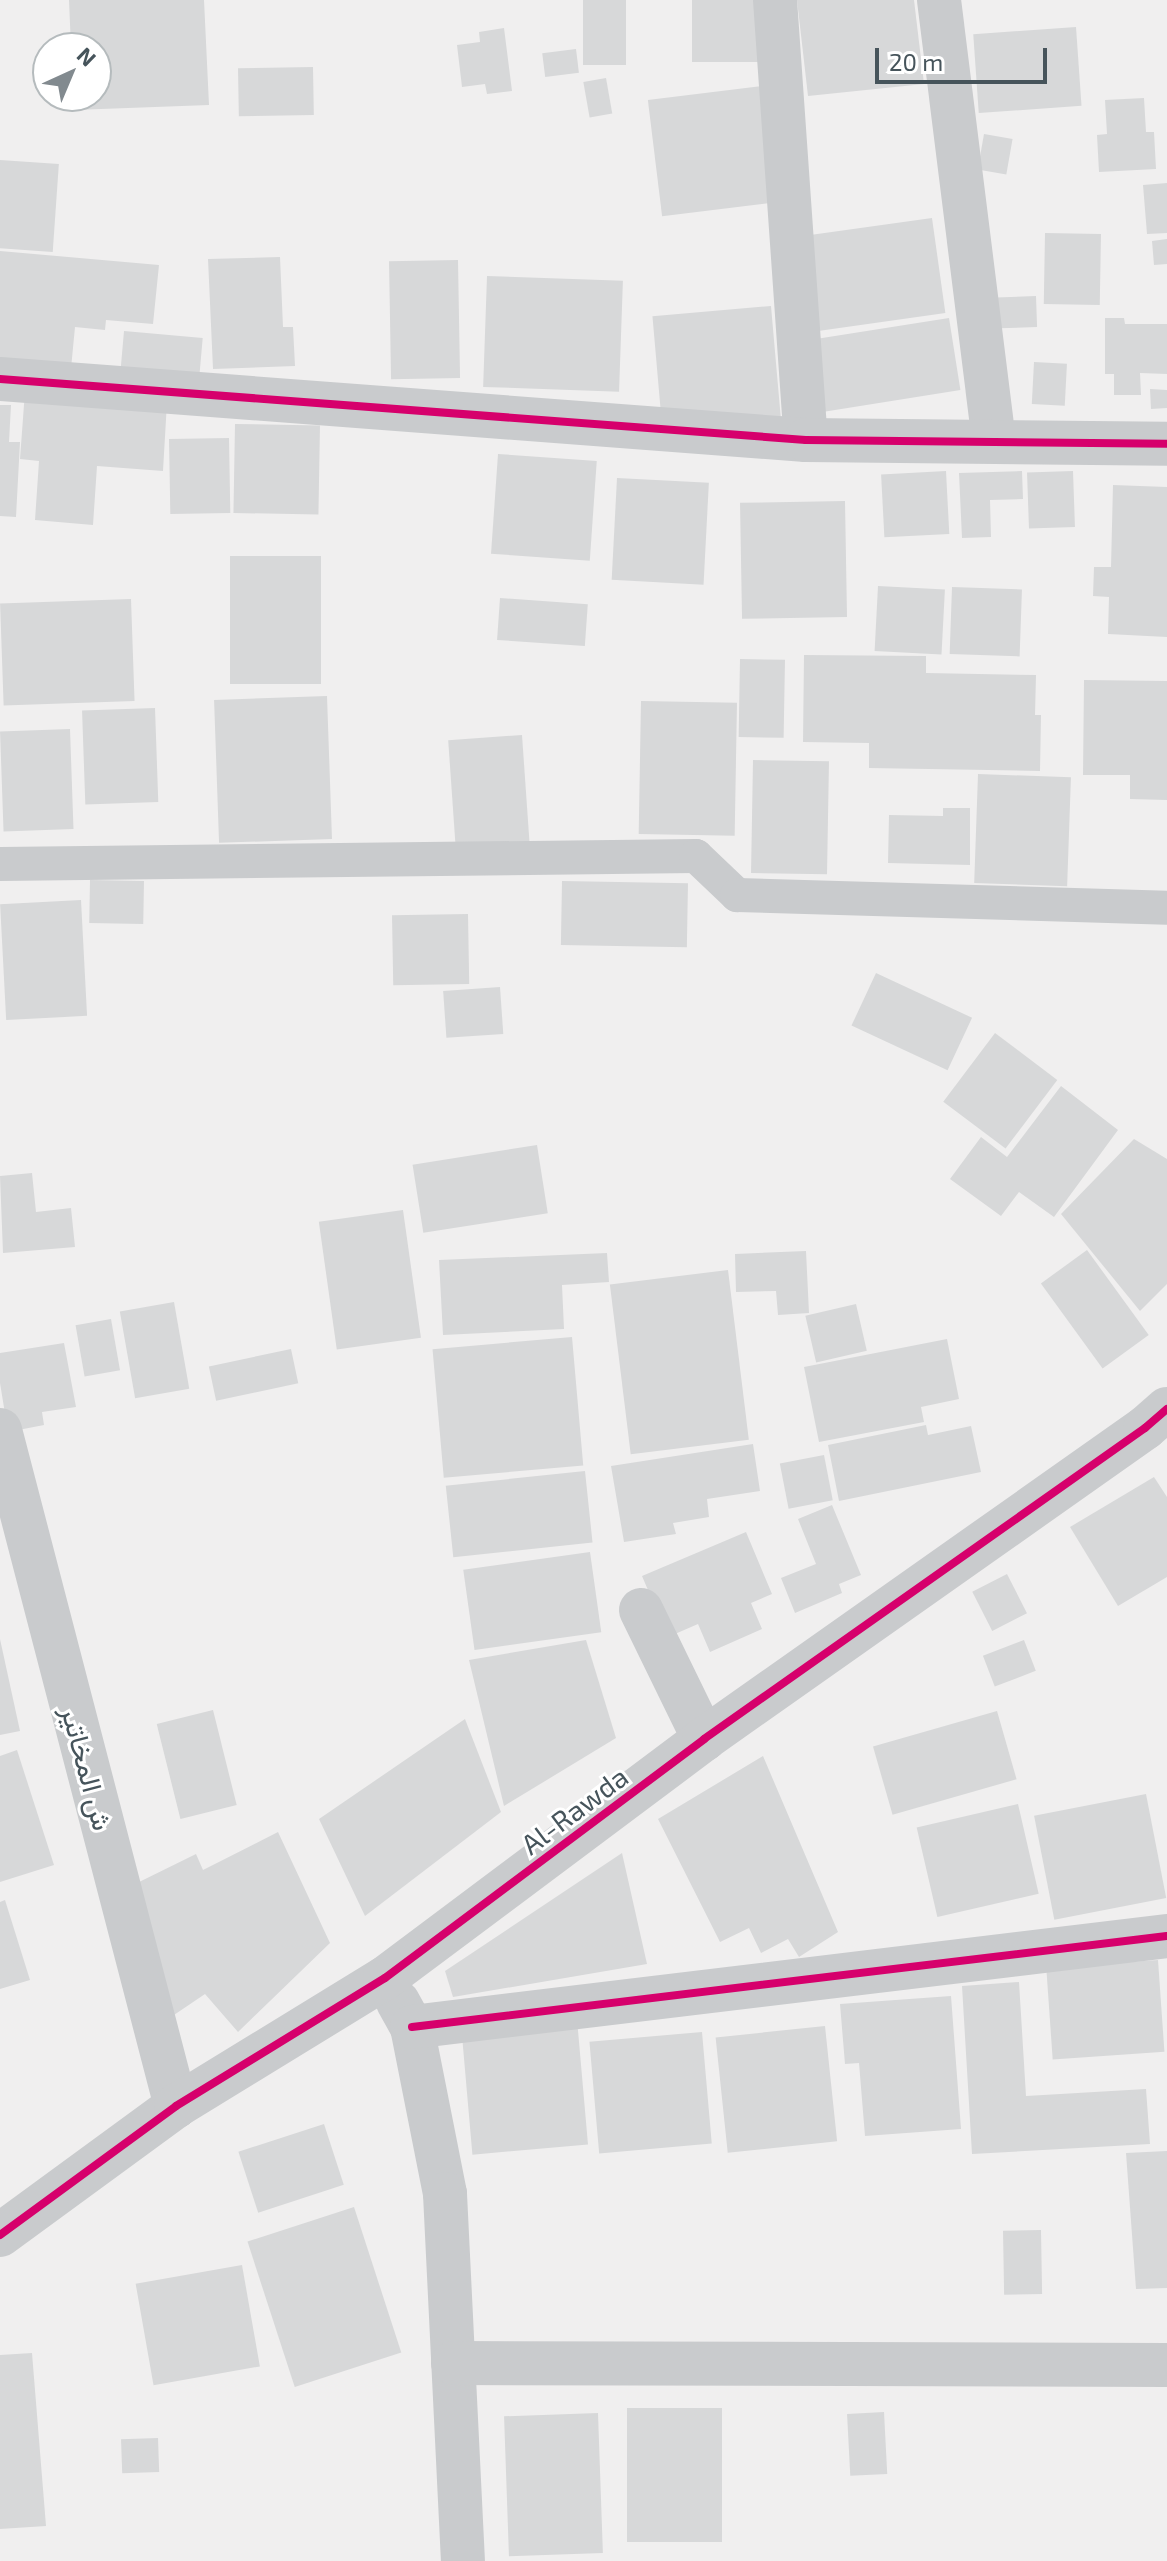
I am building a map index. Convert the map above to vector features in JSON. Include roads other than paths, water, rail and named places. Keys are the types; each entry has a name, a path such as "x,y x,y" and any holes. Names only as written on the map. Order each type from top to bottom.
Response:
{"street":[{"path":"775,0 806,440"},
{"path":"939,0 994,439"},
{"path":"0,379 806,440 994,439 1167,444"},
{"name":"Al-Rawda","path":"0,2235 176,2106 385,1978 704,1739 1167,1409"},
{"name":"ش المخاتير","path":"0,1430 176,2106"},
{"path":"641,1610 704,1739"},
{"path":"412,2027 1167,1936"},
{"path":"385,1978 412,2027 445,2194 463,2561"},
{"path":"453,2363 1167,2365"}],"lane":[{"path":"0,864 696,856 737,895 1167,908"}]}
